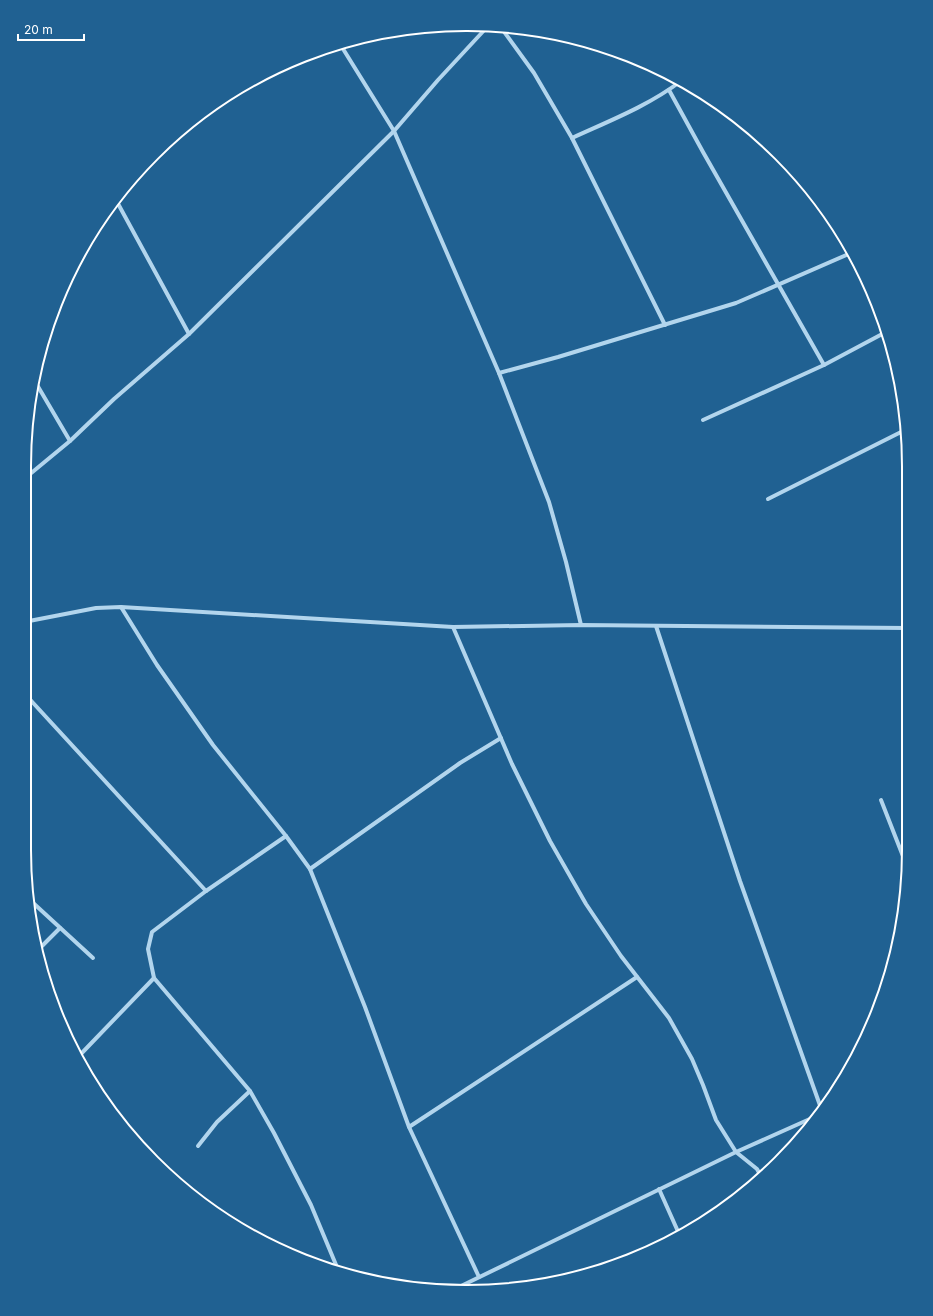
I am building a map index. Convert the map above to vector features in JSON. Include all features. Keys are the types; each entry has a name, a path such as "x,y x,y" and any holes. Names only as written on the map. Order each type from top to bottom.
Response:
{"street":[{"path":"31,473 70,441 114,399 189,334 394,131 483,32"},
{"path":"505,33 534,73 572,138 664,325"},
{"path":"343,49 394,131 499,373 549,502 566,562 581,625"},
{"path":"572,138 646,103 676,85"},
{"path":"669,90 824,365"},
{"path":"118,205 189,334"},
{"path":"499,373 736,303 847,255"},
{"path":"703,420 824,365 881,335"},
{"path":"38,387 70,441"},
{"path":"768,499 900,432"},
{"path":"31,621 96,608 121,607 453,627 581,625 902,628"},
{"path":"121,607 157,665 212,745 286,836 310,869 365,1007 409,1127 479,1278"},
{"path":"656,626 740,881 819,1105"},
{"path":"453,627 512,764 550,841 586,904 621,956 669,1018 692,1059 716,1120 736,1152 757,1169 759,1172"},
{"path":"31,701 206,891"},
{"path":"310,869 460,762 501,738"},
{"path":"881,800 902,853"},
{"path":"286,836 206,891 152,932 148,949 154,978 250,1091 311,1204 336,1265"},
{"path":"35,905 93,958"},
{"path":"42,946 60,928"},
{"path":"409,1127 637,977"},
{"path":"82,1053 154,978"},
{"path":"198,1146 217,1122 250,1091"},
{"path":"464,1285 659,1189 810,1118"},
{"path":"659,1189 677,1230"}]}
